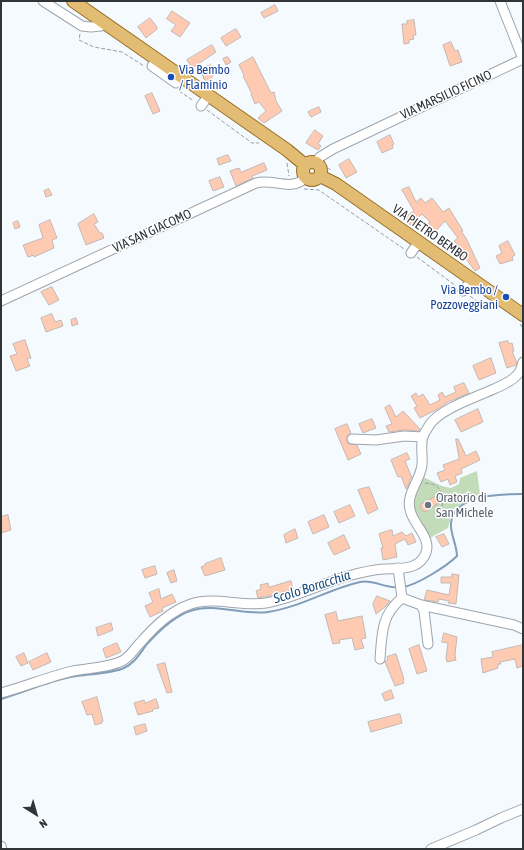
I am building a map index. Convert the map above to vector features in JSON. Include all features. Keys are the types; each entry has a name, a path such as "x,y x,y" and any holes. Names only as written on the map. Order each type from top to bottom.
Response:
{"main road":[{"path":"73,1 87,5 103,22 205,101 287,150 315,163 320,167 321,171 325,173 312,181 305,178 302,173 303,167 315,163"},
{"name":"VIA PIETRO BEMBO","path":"325,173 336,184 414,248 467,286 523,315"}],"street":[{"path":"43,1 82,26 101,26 103,22"},
{"name":"VIA MARSILIO FICINO","path":"315,163 324,154 370,134 523,59 500,1"},
{"path":"149,67 177,86"},
{"name":"VIA SAN GIACOMO","path":"1,301 256,183 268,182 290,185 295,184 305,178"},
{"path":"1,693 72,671 117,663 124,660 160,622 179,609 190,604 200,602 264,603 295,596 347,576 366,572 398,571 414,566 421,561 426,554 427,544 410,512 409,502 411,492 422,465 422,437 435,419 446,411 505,384 517,376 523,362"},
{"path":"352,439 376,440 404,436 422,437"},
{"path":"380,659 382,632 387,614 401,596 398,571"},
{"path":"401,596 422,605 514,625 523,629"},
{"path":"422,605 428,644"},
{"path":"431,849 523,809"}],"path":[{"path":"80,32 79,40 94,47 122,52 149,67"},
{"path":"177,86 205,101 252,143 262,144"},
{"path":"286,162 290,177"},
{"path":"315,163 326,164 325,173"},
{"path":"416,482 431,484 442,493 443,502 440,516"}],"green space":[{"path":"477,471 480,494 453,509 448,528 430,538 415,514 412,499 423,477 442,486 451,488 459,484 460,478"}],"building":[{"path":"275,5 278,11 264,18 261,13"},
{"path":"172,11 190,23 180,37 171,31 176,25 167,19"},
{"path":"150,18 157,29 146,38 138,27"},
{"path":"414,20 416,35 413,35 414,39 409,40 409,43 404,44 402,24 407,24 407,21"},
{"path":"236,29 241,37 226,46 221,38"},
{"path":"451,42 455,51 458,50 462,62 450,66 443,45"},
{"path":"212,45 216,52 192,68 187,60"},
{"path":"228,57 231,62 226,65 223,59"},
{"path":"253,57 271,93 274,92 276,101 282,111 264,123 258,118 266,111 259,102 255,104 239,65"},
{"path":"211,65 217,72 207,82 202,75 206,71 204,68"},
{"path":"152,93 160,111 153,114 145,96"},
{"path":"319,107 321,112 311,117 308,112"},
{"path":"315,130 323,136 318,144 321,146 318,150 306,143"},
{"path":"390,135 394,144 392,145 393,148 382,153 377,142"},
{"path":"228,155 231,161 219,165 217,159"},
{"path":"349,159 357,172 346,178 339,165"},
{"path":"264,163 267,170 252,176 253,178 236,186 230,171 239,168 241,172"},
{"path":"220,177 224,187 213,191 209,181"},
{"path":"409,187 416,202 421,198 425,203 432,198 443,212 449,208 463,231 461,231 466,238 480,268 475,271 466,259 462,261 457,254 460,252 457,248 459,246 454,241 458,238 445,221 432,235 425,227 430,222 422,214 411,225 403,219 414,211 402,190"},
{"path":"49,189 52,195 46,197 44,191"},
{"path":"94,214 98,222 94,224 100,233 102,233 104,238 86,245 78,224"},
{"path":"50,220 57,238 52,240 54,248 34,257 34,255 28,257 23,245 43,238 39,225"},
{"path":"18,221 20,227 15,229 13,223"},
{"path":"508,241 515,255 512,257 513,260 500,264 496,256 502,253 499,246"},
{"path":"52,287 59,300 49,305 41,292"},
{"path":"52,314 55,322 61,320 63,326 46,332 41,318"},
{"path":"76,318 78,324 72,326 71,320"},
{"path":"25,340 31,358 27,359 30,366 16,371 10,356 17,354 13,344"},
{"path":"508,341 509,344 512,343 514,351 512,351 517,363 516,365 507,368 499,343"},
{"path":"491,358 496,373 479,380 473,366"},
{"path":"464,383 469,393 448,402 420,418 414,408 417,406 411,396 416,393 418,397 423,394 430,405 440,400 438,395 442,392 445,397 456,392 454,387"},
{"path":"390,405 396,417 403,411 420,429 419,431 404,430 389,432 386,426 392,424 385,408"},
{"path":"478,409 483,422 461,432 455,420"},
{"path":"372,419 376,428 363,433 359,424"},
{"path":"347,424 351,433 347,436 347,441 349,444 357,445 361,454 348,460 335,429"},
{"path":"456,439 458,439 466,456 476,451 480,460 461,469 462,473 455,476 457,482 450,485 448,479 441,482 437,473 445,470 443,465 459,459"},
{"path":"407,453 410,459 405,461 412,478 409,480 410,482 406,489 401,476 398,477 391,460"},
{"path":"369,487 378,509 368,514 358,490"},
{"name":"Oratorio di San Michele","path":"437,496 440,502 425,512 421,509 421,504"},
{"path":"350,505 355,516 339,523 334,512"},
{"path":"8,515 11,530 1,533 1,517"},
{"path":"324,515 329,527 313,534 308,522"},
{"path":"295,529 298,538 286,543 284,535"},
{"path":"392,530 393,536 402,532 406,536 412,533 416,542 408,545 405,539 395,544 397,557 383,560 381,548 383,548 379,534"},
{"path":"444,534 449,544 442,547 436,537"},
{"path":"344,535 350,548 334,555 328,543"},
{"path":"221,558 225,570 205,576 201,567"},
{"path":"155,566 157,574 145,578 142,570"},
{"path":"174,570 177,581 171,583 167,573"},
{"path":"452,574 459,575 456,604 448,603 449,601 439,599 438,602 424,600 427,590 449,595 451,583 441,583 441,577 452,577"},
{"path":"291,581 293,589 275,595 258,598 256,591 261,589 260,585 268,583 269,587"},
{"path":"159,589 161,599 172,594 176,602 162,608 163,611 150,617 145,606 153,602 149,593"},
{"path":"377,596 390,601 376,614 373,604"},
{"path":"336,612 338,621 362,616 366,638 361,639 364,648 355,650 352,638 339,640 340,643 333,644 325,615"},
{"path":"111,623 113,630 98,636 96,628"},
{"path":"444,633 457,637 455,655 456,660 447,662 446,658 448,643 442,642"},
{"path":"117,643 121,652 106,658 103,649"},
{"path":"419,645 427,671 417,674 409,649"},
{"path":"523,645 523,666 517,668 515,659 500,662 501,664 498,664 498,668 483,673 481,659 493,657 492,652"},
{"path":"24,653 28,663 21,666 16,657"},
{"path":"47,653 51,662 33,670 29,662"},
{"path":"396,654 404,683 395,686 385,662 388,659 387,657"},
{"path":"165,663 172,692 167,693 157,665"},
{"path":"391,690 394,698 385,701 382,694"},
{"path":"97,697 103,721 101,722 102,723 95,725 92,714 87,715 82,702"},
{"path":"156,699 159,708 138,715 134,703 144,700 145,703"},
{"path":"400,714 402,723 371,732 368,722"},
{"path":"145,724 147,731 136,735 134,727"}],"waterway":[{"name":"Scolo Boracchia","path":"403,587 416,583 432,574 457,556 451,523 454,513 461,506 480,498 503,494 523,494"},
{"name":"Scolo Boracchia","path":"1,699 61,679 112,672 124,668 134,661 147,644 161,630 184,613 190,611 219,608 258,613 268,612 280,610 348,585 365,581 389,587 399,587"}],"place":[{"name":"Via Bembo / Flaminio","path":"171,77"},
{"name":"Via Bembo / Pozzoveggiani","path":"506,297"},
{"name":"Oratorio di San Michele","path":"428,505"}]}
